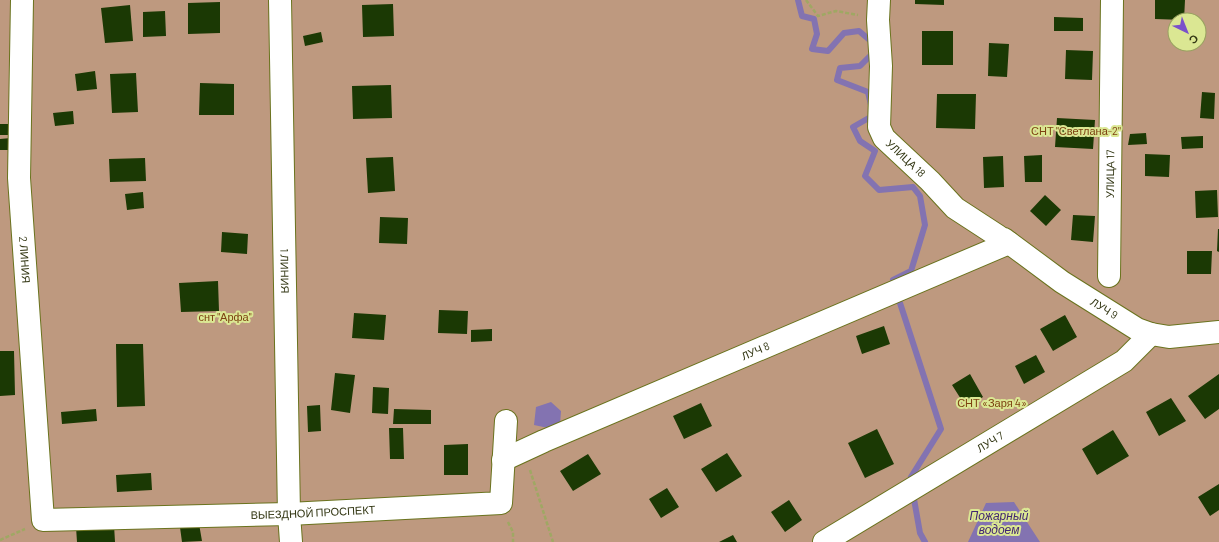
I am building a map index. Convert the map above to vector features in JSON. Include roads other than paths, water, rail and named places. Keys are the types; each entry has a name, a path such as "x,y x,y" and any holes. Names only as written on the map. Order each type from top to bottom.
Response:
{"street":[{"name":"2 ЛИНИЯ","path":"22,0 19,178 43,520"},
{"name":"1 ЛИНИЯ","path":"280,0 289,514 291,542"},
{"name":"УЛИЦА 17","path":"1109,276 1112,0"},
{"name":"УЛИЦА 18","path":"879,10 881,66 879,127 884,138 955,208 1004,239"},
{"name":"ЛУЧ 9","path":"1004,239 1062,282 1138,329 1151,334 1169,337 1219,332"},
{"name":"ЛУЧ 8","path":"503,460 1004,239"},
{"name":"ЛУЧ 7","path":"824,542 1124,361 1151,334"},
{"name":"ВЫЕЗДНОЙ ПРОСПЕКТ","path":"43,520 289,514 501,503 506,421"}],"water":[{"path":"551,402 561,411 560,425 548,428 534,425 536,407"},
{"name":"Пожарный водоем","path":"1014,502 1040,542 968,542 986,503"}],"waterway":[{"path":"798,0 802,16 814,19 817,34 812,49 828,51 844,33 859,31 872,42 872,54 860,66 840,68 837,80 868,92 871,105"},
{"path":"874,114 853,127 860,141 875,151 865,176 879,190 913,187 920,196 925,225 911,271 893,280"},
{"path":"900,303 941,429 911,477"},
{"path":"914,499 920,533 925,542"}],"park label":[{"name":"СНТ \"Светлана-2\"","path":"1076,131"},
{"name":"снт \"Арфа\"","path":"225,317"},
{"name":"СНТ «Заря 4»","path":"992,403"}]}
